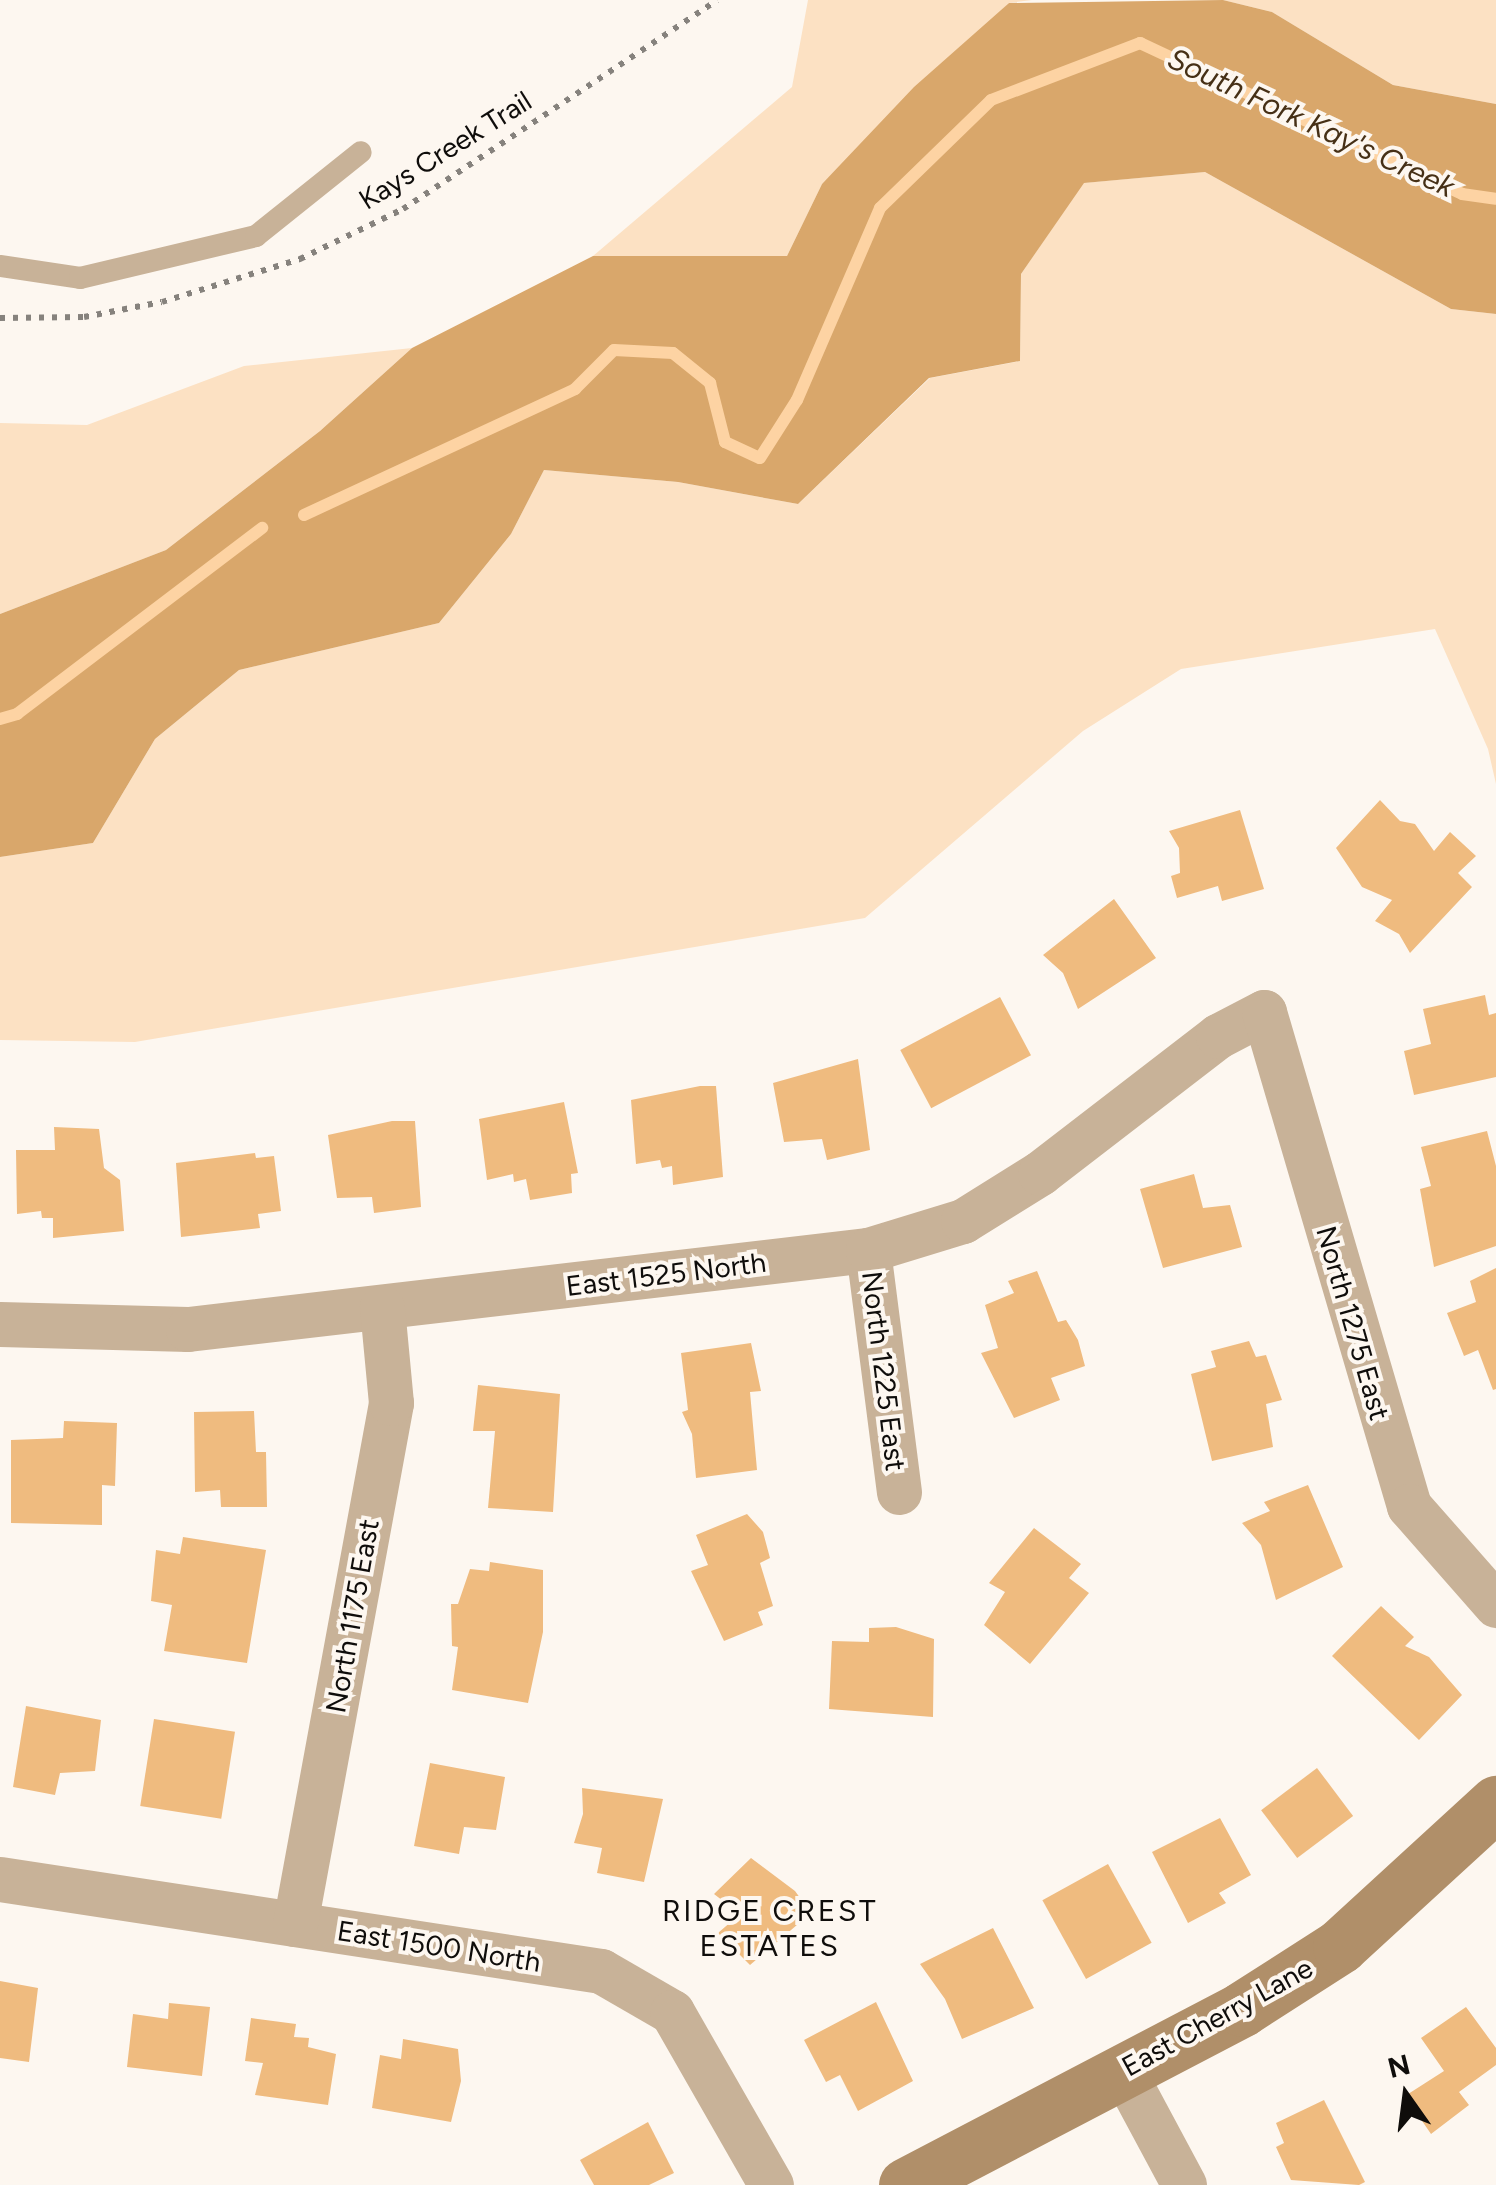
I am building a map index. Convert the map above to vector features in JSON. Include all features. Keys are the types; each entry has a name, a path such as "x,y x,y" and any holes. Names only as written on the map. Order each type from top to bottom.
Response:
{"street":[{"name":"East 1525 North","path":"0,1324 188,1330 868,1250 963,1221 1040,1173 1218,1036 1264,1012"},
{"name":"North 1275 East","path":"1264,1012 1409,1506 1496,1605"},
{"name":"North 1225 East","path":"868,1250 900,1492"},
{"name":"North 1175 East","path":"296,1924 392,1404 382,1307"},
{"name":"East Cherry Lane","path":"906,2185 1242,2009 1340,1946 1496,1803"},
{"name":"East 1500 North","path":"0,1878 601,1971 672,2012 770,2185"},
{"path":"1123,2071 1184,2185"}],"lane":[{"path":"0,266 80,278 256,236 361,152"}],"path":[{"name":"Kays Creek Trail","path":"0,318 84,317 162,302 300,259 402,209 717,0"}],"shaded area":[{"path":"808,0 1032,0 1009,3 822,184 787,256 593,256 792,87"},
{"path":"1223,0 1496,0 1496,104 1393,85 1272,12"},
{"path":"1223,0 1272,12 1393,85 1496,104 1496,314 1451,309 1205,172 1084,183 1021,274 1020,361 929,378 798,504 678,482 544,470 511,534 439,623 239,670 155,739 93,843 0,857 0,614 166,550 320,431 412,348 593,256 787,256 822,184 914,87 1009,3"},
{"path":"1205,172 1451,309 1496,314 1496,784 1488,749 1435,629 1181,669 1083,731 865,918 135,1042 0,1040 0,857 93,843 155,739 239,670 439,623 511,534 544,470 678,482 798,504 930,378 1020,361 1021,274 1083,183"},
{"path":"412,348 320,431 166,550 0,614 0,423 87,425 244,366"}],"building":[{"path":"1380,800 1400,821 1415,824 1434,851 1450,832 1476,856 1458,873 1472,887 1410,953 1399,934 1375,921 1392,900 1362,887 1336,848"},
{"path":"1240,810 1264,889 1222,901 1218,886 1177,898 1171,876 1180,873 1179,848 1169,831"},
{"path":"1114,899 1156,958 1078,1009 1063,973 1043,955"},
{"path":"1485,995 1489,1015 1496,1013 1496,1077 1414,1095 1404,1051 1431,1044 1423,1009"},
{"path":"1000,997 1031,1055 931,1108 900,1050"},
{"path":"858,1059 870,1150 827,1160 822,1139 784,1142 773,1083"},
{"path":"716,1086 723,1177 673,1185 672,1166 662,1168 660,1160 636,1164 631,1100"},
{"path":"564,1102 578,1173 571,1174 572,1193 530,1200 526,1179 514,1182 513,1174 487,1180 479,1119"},
{"path":"392,1121 415,1121 421,1207 374,1213 372,1197 337,1198 328,1135"},
{"path":"54,1127 99,1129 104,1168 120,1180 124,1231 53,1238 53,1218 42,1218 41,1211 17,1214 16,1150 55,1150"},
{"path":"1487,1131 1496,1166 1496,1246 1434,1267 1420,1189 1431,1186 1421,1147"},
{"path":"255,1153 256,1158 274,1156 281,1211 258,1214 260,1228 181,1237 176,1163"},
{"path":"1194,1174 1203,1208 1230,1205 1242,1247 1163,1268 1140,1189"},
{"path":"1496,1268 1493,1390 1478,1350 1464,1356 1447,1313 1476,1302 1470,1281"},
{"path":"1037,1271 1058,1322 1066,1320 1078,1340 1085,1366 1051,1378 1060,1400 1014,1418 981,1353 998,1348 985,1305 1014,1293 1008,1281"},
{"path":"1249,1341 1256,1357 1266,1355 1282,1400 1266,1404 1273,1447 1212,1461 1191,1374 1216,1367 1211,1351"},
{"path":"751,1343 761,1391 750,1392 757,1470 696,1478 692,1434 682,1412 688,1410 681,1353"},
{"path":"478,1385 560,1394 553,1512 488,1508 495,1431 473,1431"},
{"path":"254,1411 256,1452 266,1452 267,1507 221,1507 220,1490 195,1492 194,1412"},
{"path":"64,1421 117,1423 115,1486 102,1485 102,1525 11,1523 11,1440 63,1438"},
{"path":"1308,1485 1343,1567 1276,1600 1261,1545 1242,1523 1270,1511 1264,1502"},
{"path":"747,1514 763,1532 770,1558 760,1563 773,1606 758,1612 763,1625 724,1641 691,1571 708,1565 696,1535"},
{"path":"1034,1528 1081,1564 1069,1578 1089,1593 1030,1664 984,1625 1005,1592 989,1583"},
{"path":"183,1537 266,1550 247,1663 164,1651 172,1605 151,1601 156,1550 180,1554"},
{"path":"490,1562 543,1570 543,1632 528,1703 452,1690 458,1647 452,1646 451,1604 458,1604 470,1569 489,1571"},
{"path":"1381,1606 1414,1637 1405,1646 1429,1657 1462,1695 1419,1740 1332,1656"},
{"path":"896,1627 934,1639 933,1717 829,1709 832,1641 869,1642 869,1628"},
{"path":"26,1706 101,1720 95,1771 60,1773 55,1795 13,1787"},
{"path":"154,1719 235,1732 221,1819 140,1806"},
{"path":"430,1763 505,1777 496,1830 464,1827 459,1854 414,1846"},
{"path":"1317,1768 1353,1816 1297,1858 1261,1810"},
{"path":"582,1788 663,1799 644,1882 597,1873 602,1848 574,1843 583,1814"},
{"path":"1220,1818 1251,1875 1219,1893 1226,1903 1188,1923 1152,1852"},
{"path":"751,1858 795,1891 811,1913 750,1965 718,1933 740,1914 714,1894"},
{"path":"1108,1864 1152,1943 1086,1979 1042,1900"},
{"path":"993,1928 1034,2008 962,2039 945,1999 920,1964"},
{"path":"0,1981 38,1988 29,2062 0,2058"},
{"path":"876,2002 913,2081 858,2111 840,2075 826,2082 804,2040"},
{"path":"169,2003 210,2007 202,2076 127,2067 133,2014 168,2019"},
{"path":"1466,2007 1496,2048 1496,2065 1459,2092 1469,2105 1431,2134 1405,2096 1444,2071 1421,2038"},
{"path":"251,2018 296,2024 294,2037 309,2038 308,2047 336,2054 328,2105 255,2095 263,2063 245,2061"},
{"path":"403,2039 458,2049 461,2081 451,2122 372,2108 380,2055 401,2059"},
{"path":"1324,2100 1365,2182 1359,2185 1291,2180 1276,2147 1284,2143 1276,2123"},
{"path":"648,2122 674,2173 649,2185 594,2185 580,2160"}],"waterway":[{"name":"South Fork Kay's Creek","path":"304,515 575,389 614,350 673,353 710,383 725,442 760,458 797,400 880,208 991,100 1140,43 1462,194 1496,199"},
{"name":"South Fork Kay's Creek","path":"0,719 17,714 262,528"}],"district":[{"name":"RIDGE CREST ESTATES","path":"770,1928"}]}
